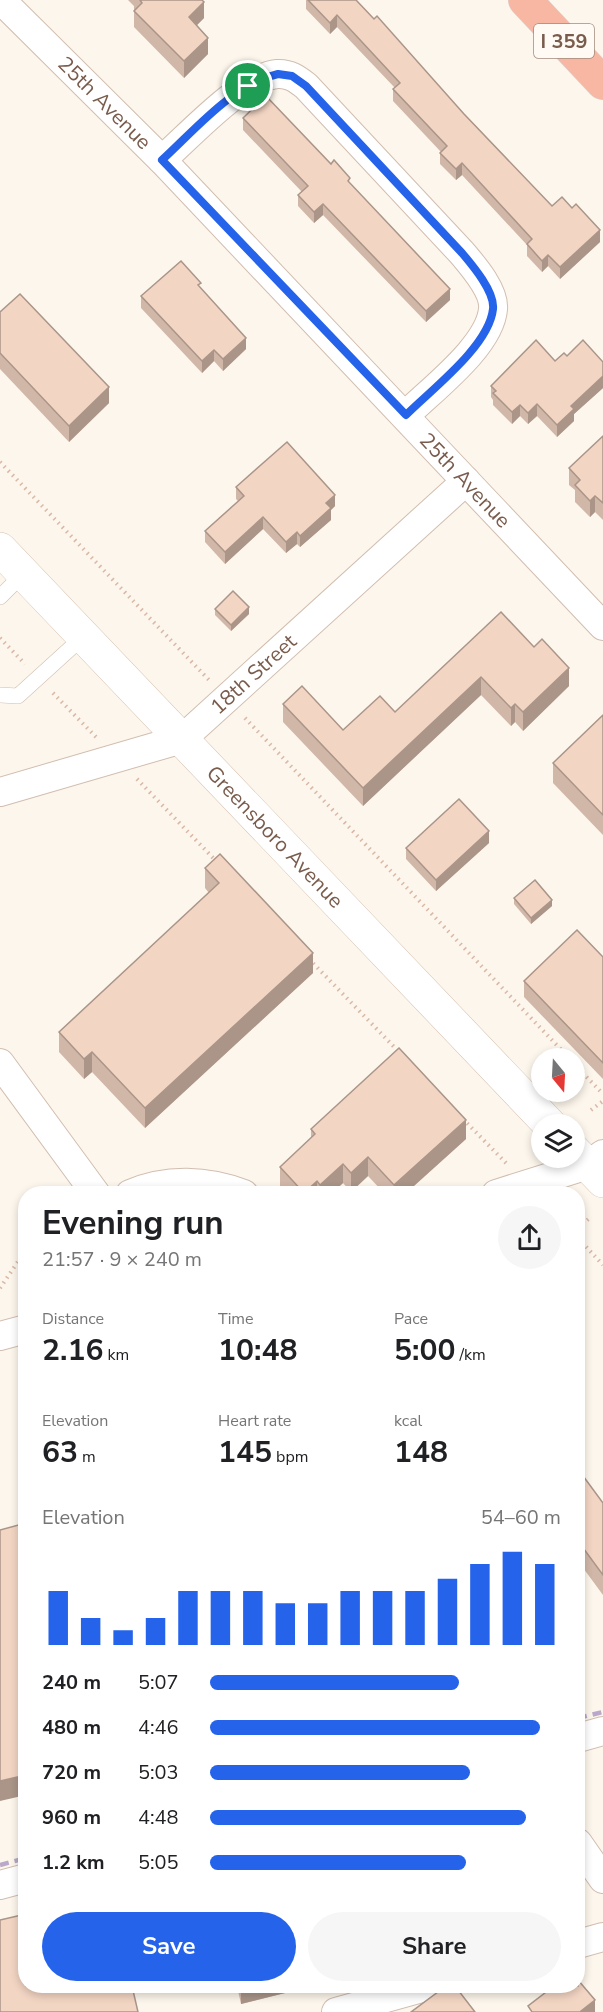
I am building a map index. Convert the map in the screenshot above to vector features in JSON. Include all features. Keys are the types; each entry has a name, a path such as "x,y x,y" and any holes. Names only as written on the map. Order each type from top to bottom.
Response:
{"highway":[{"name":"I 359","path":"525,0 603,83"}],"main road":[{"name":"Greensboro Avenue","path":"0,549 539,1114"}],"street":[{"name":"25th Avenue","path":"1,0 162,160 406,415 603,626"},
{"path":"162,160 222,105 262,77 278,74 292,76 306,86 462,253 482,278 494,308 483,338 406,415"},
{"name":"18th Street","path":"0,792 182,739 466,481"},
{"path":"0,1063 90,1186"},
{"path":"523,1186 592,1163"},
{"path":"153,1186 179,1182 218,1186"},
{"path":"0,1336 18,1331"},
{"path":"585,1736 603,1731"},
{"path":"585,1853 603,1879"},
{"path":"0,1885 18,1880"},
{"path":"585,1942 603,1937"},
{"path":"336,2012 404,1993"}],"lane":[{"path":"0,597 23,574"},
{"path":"0,695 18,696 84,636"}],"path":[{"path":"0,462 560,1048"},
{"path":"0,638 222,868"},
{"path":"304,953 401,1054"},
{"path":"585,1075 603,1094"},
{"path":"591,1110 603,1101"},
{"path":"458,1114 526,1185"},
{"path":"585,1222 591,1217"},
{"path":"585,1246 603,1265"},
{"path":"0,1288 18,1262"}],"building":[{"path":"140,0 202,0 204,2 189,17 208,38 184,61 134,11 142,3"},
{"path":"308,0 356,0 374,19 377,16 464,114 552,206 562,197 572,208 576,204 600,230 560,267 548,255 542,261 527,244 532,239 462,163 456,169 440,153 447,146 393,89 400,83 337,15 330,23"},
{"path":"266,96 331,164 334,160 350,178 348,181 450,289 426,311 323,204 314,212 298,195 308,186 243,118"},
{"path":"181,261 201,283 198,285 246,338 223,359 214,350 202,361 141,296"},
{"path":"20,294 109,387 69,426 0,353 0,312"},
{"path":"536,340 555,361 564,353 567,356 583,340 603,362 603,376 571,406 574,409 557,425 537,404 528,413 520,405 512,412 493,393 496,391 491,386"},
{"path":"603,436 603,503 595,496 590,501 575,485 580,480 569,468"},
{"path":"287,442 335,495 326,503 331,508 300,536 297,532 286,542 263,517 225,552 205,531 244,496 236,487"},
{"path":"233,591 249,607 231,625 215,609"},
{"path":"501,612 534,647 542,639 569,668 523,712 515,704 511,708 481,677 363,788 283,704 302,686 343,730 380,696 395,712"},
{"path":"603,715 603,815 553,763"},
{"path":"459,799 489,831 436,880 406,848"},
{"path":"220,854 313,953 145,1108 92,1052 84,1059 59,1032 219,883 205,868"},
{"path":"535,880 552,900 531,918 514,898"},
{"path":"577,930 603,957 603,1063 524,981"},
{"path":"399,1048 466,1120 394,1185 368,1157 351,1173 343,1164 320,1185 317,1181 312,1186 298,1186 280,1167 315,1134 311,1129"},
{"path":"585,1479 603,1503 603,1575 585,1551"},
{"path":"18,1525 18,1777 0,1781 0,1530"},
{"path":"18,1916 18,1993 134,1993 138,2012 0,2012 0,1920"},
{"path":"585,1988 595,2000 582,2012 532,2012 528,2006 545,1993 585,1993"},
{"path":"437,1993 460,1993 475,2012 411,2012"}],"railway":[{"path":"585,1716 603,1712"},
{"path":"0,1865 18,1860"}],"route":[{"path":"278,74 292,76 306,86 462,253 482,278 494,308 483,338 406,415 162,160 222,105 248,86 262,77 278,74"}]}
